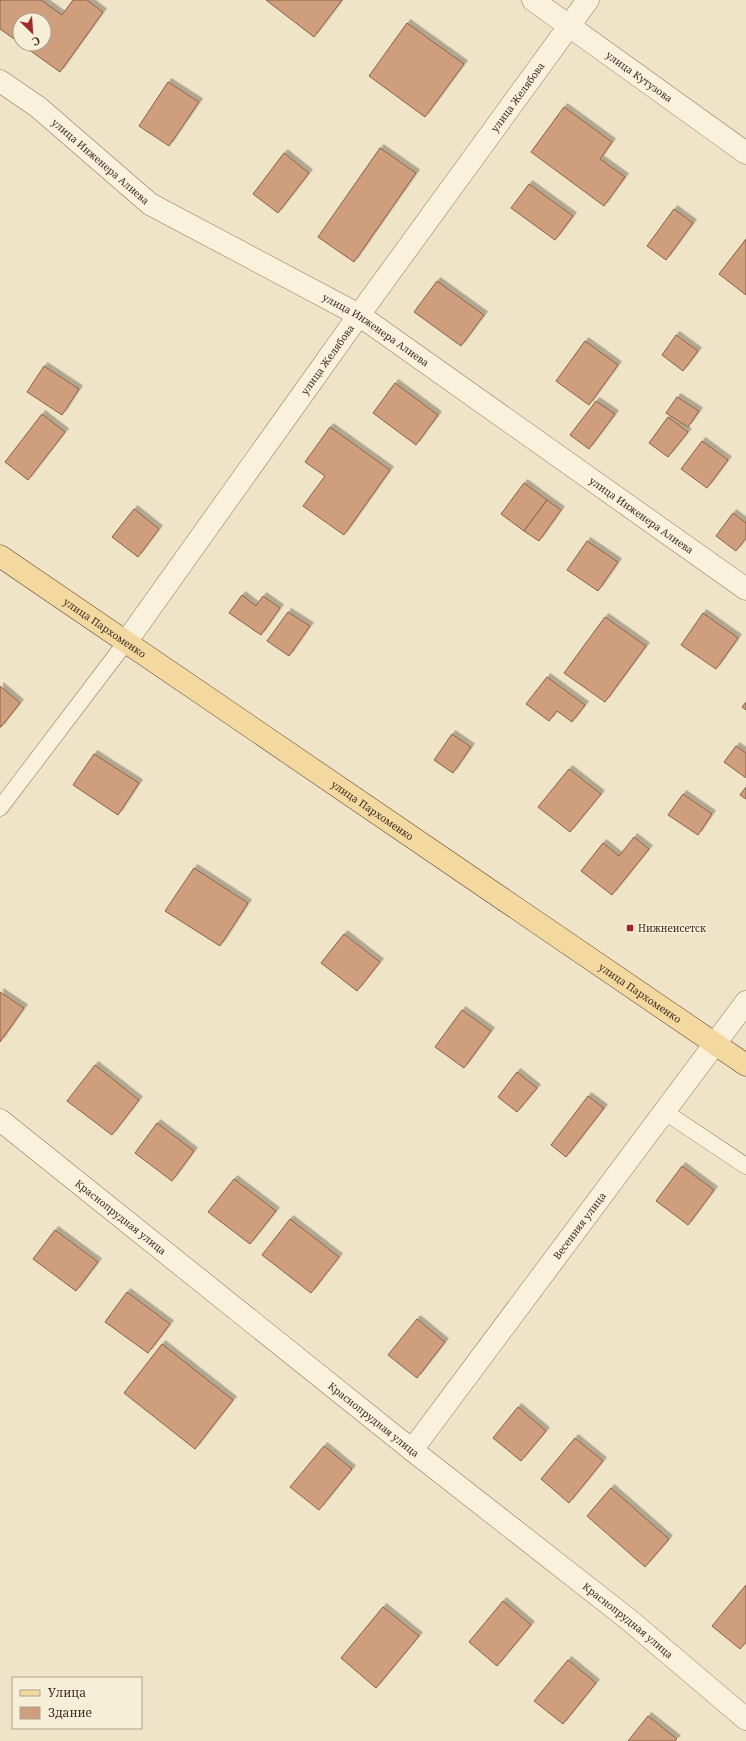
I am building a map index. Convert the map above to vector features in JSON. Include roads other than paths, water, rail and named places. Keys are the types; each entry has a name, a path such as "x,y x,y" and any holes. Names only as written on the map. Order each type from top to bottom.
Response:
{"main road":[{"name":"улица Пархоменко","path":"0,556 746,1065"}],"street":[{"name":"улица Кутузова","path":"533,0 746,153"},
{"name":"улица Желябова","path":"126,642 359,315 588,0"},
{"name":"улица Инженера Алиева","path":"0,81 38,107 150,204 359,315 746,589"},
{"name":"Весенняя улица","path":"412,1450 746,1002"},
{"name":"Краснопрудная улица","path":"0,1120 412,1450 628,1619 746,1719"}],"lane":[{"path":"0,808 126,642"},
{"path":"665,1112 746,1166"}],"place":[{"name":"Нижнеисетск","path":"630,928"}]}
